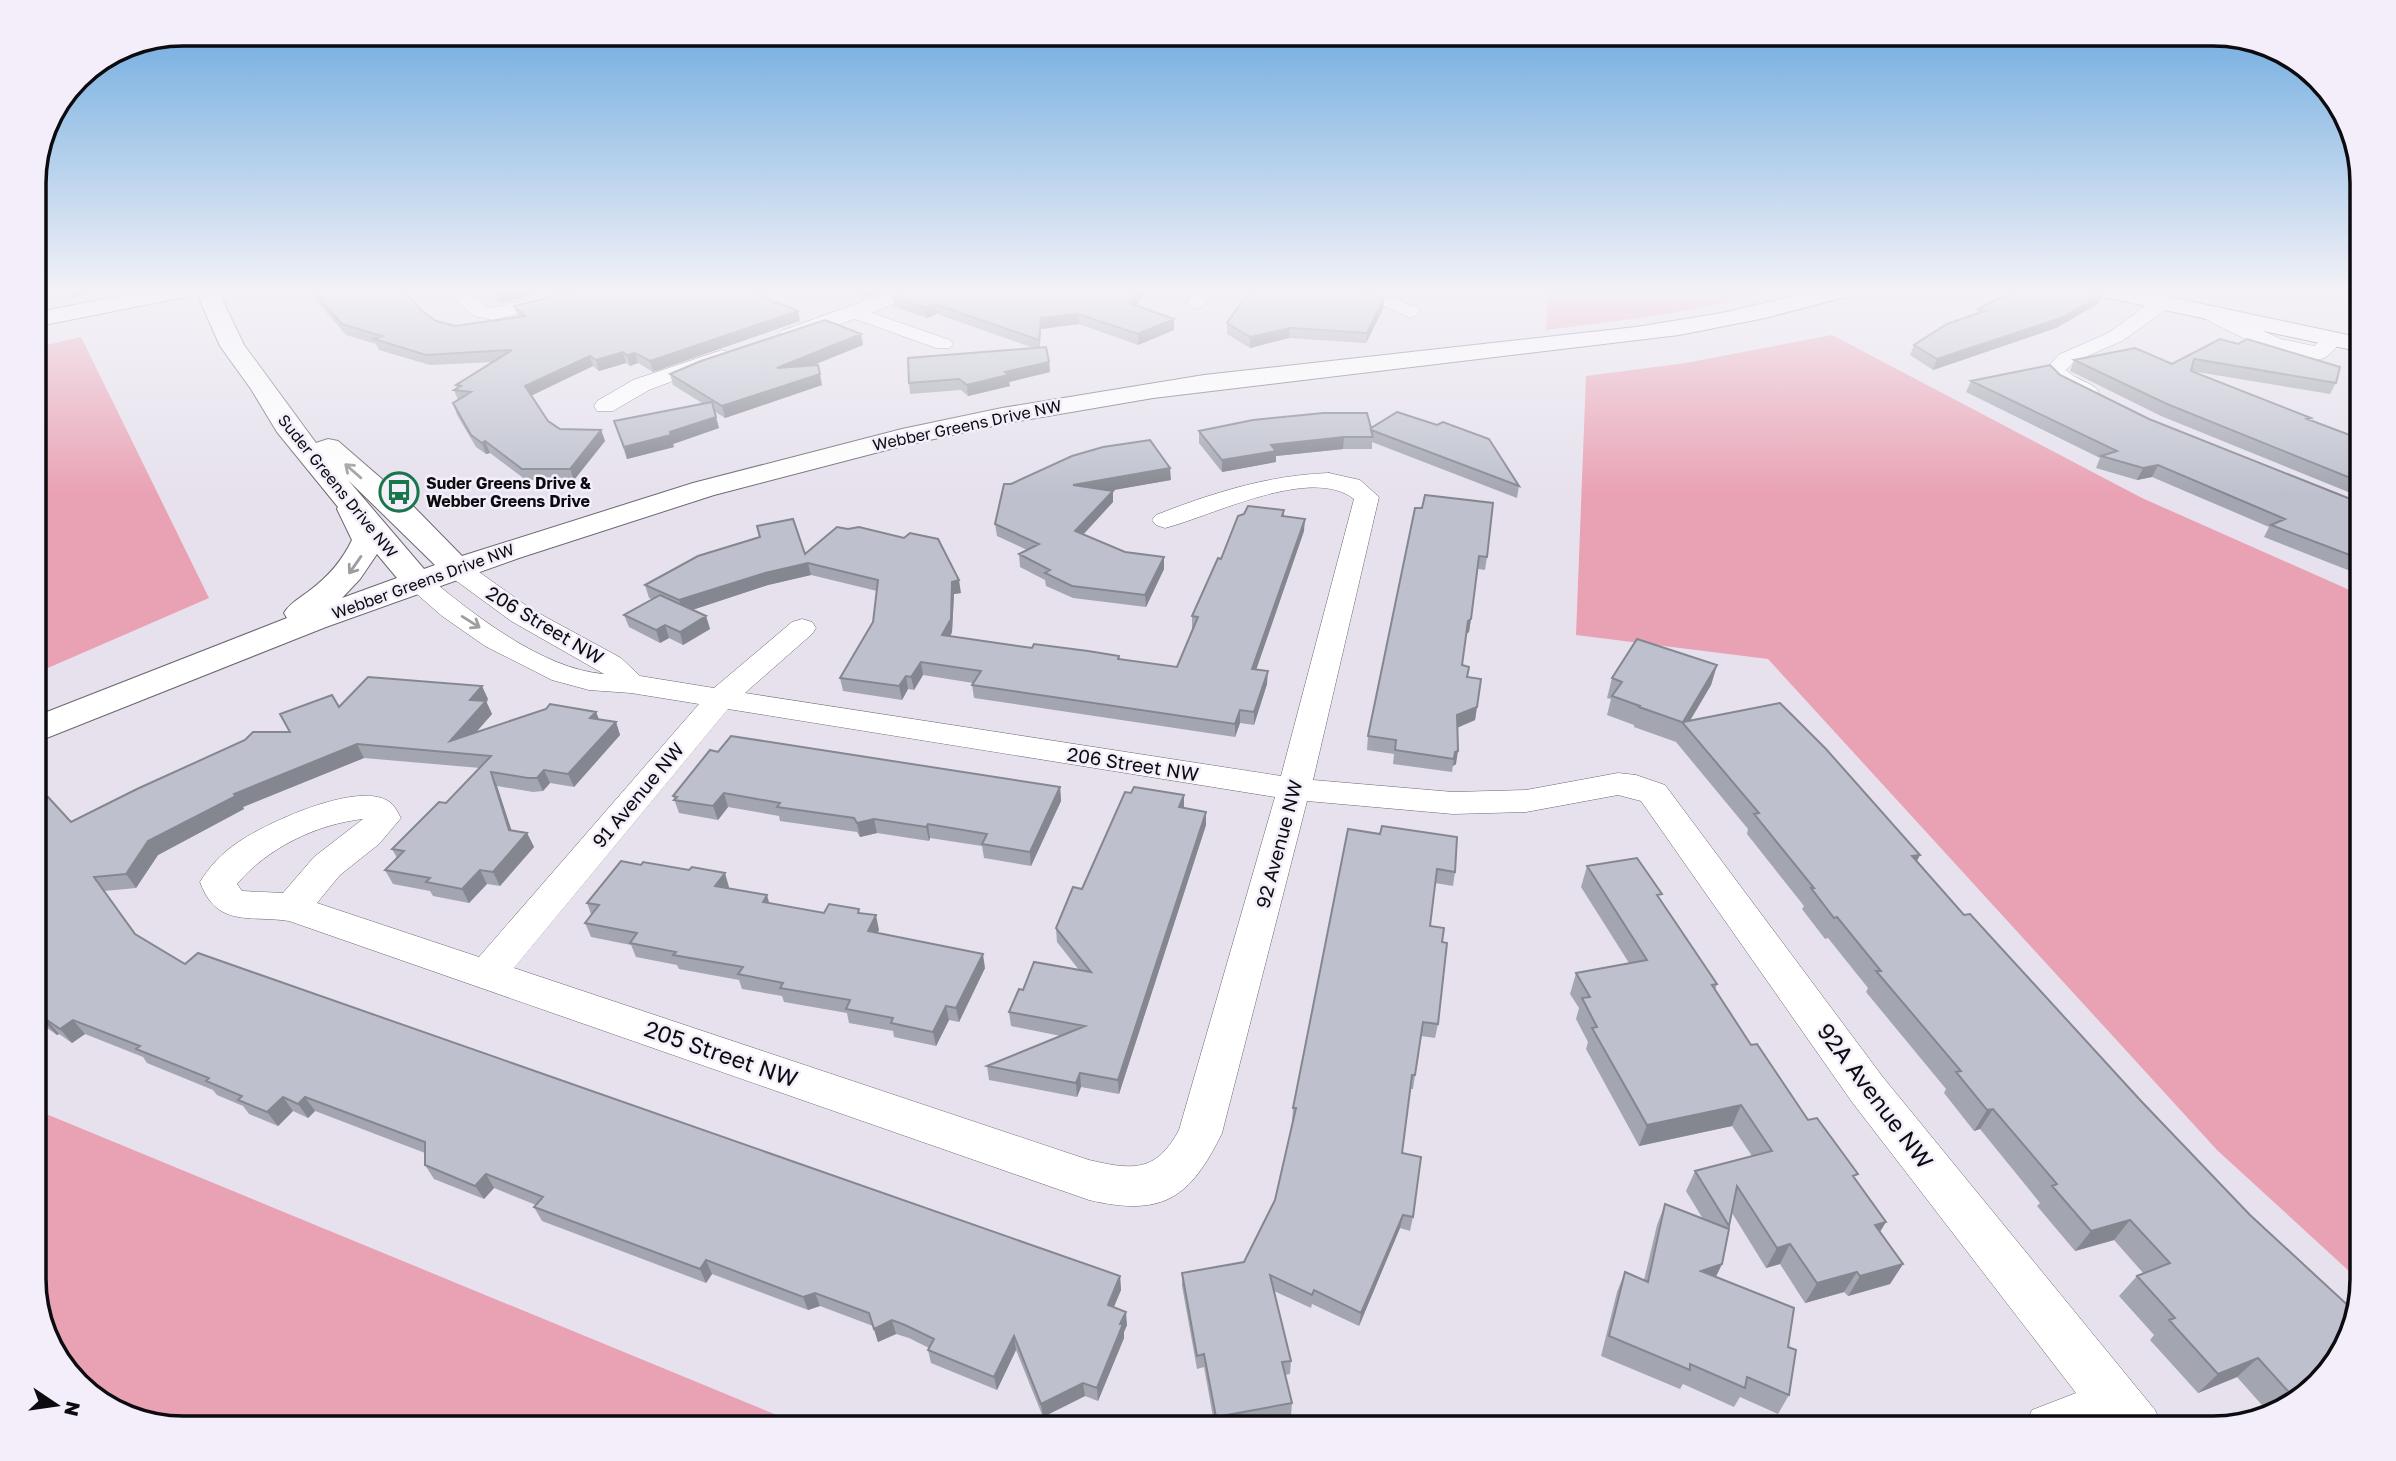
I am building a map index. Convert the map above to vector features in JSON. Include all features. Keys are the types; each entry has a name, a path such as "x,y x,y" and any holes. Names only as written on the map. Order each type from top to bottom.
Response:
{"main road":[{"name":"Suder Greens Drive NW","path":"241,357 264,387 286,426 417,582"},
{"name":"Webber Greens Drive NW","path":"46,726 241,647 456,568 589,523 721,484 892,440 1018,413 1242,377 1421,357"},
{"name":"Suder Greens Drive NW","path":"264,387 303,421 338,458 402,513 456,568"},
{"path":"241,647 302,612 353,571 368,540 350,504"},
{"name":"Webber Greens Drive NW","path":"46,743 99,721 157,682"}],"street":[{"path":"605,406 640,385 719,357"},
{"path":"2069,357 2054,370 2063,380 2109,402"},
{"name":"92 Avenue NW","path":"1151,1186 1168,1179 1183,1165 1200,1133 1294,789 1367,497 1355,485 1328,480 1248,492 1203,504 1165,520"},
{"name":"206 Street NW","path":"456,568 521,615 611,664 631,684"},
{"name":"206 Street NW","path":"417,582 443,604 537,663 582,680 631,684 1294,789 1454,803 1526,801 1618,784 1636,786"},
{"name":"91 Avenue NW","path":"487,974 720,699 802,628"},
{"name":"92A Avenue NW","path":"1636,786 1653,793 1867,1089 2127,1416"},
{"name":"205 Street NW","path":"292,908 1089,1180 1114,1187 1151,1186"}],"shaded area":[{"path":"46,357 91,357 209,598 46,669"},
{"path":"1716,357 1874,357 2142,498 2350,590 2350,1272 2217,1150 1768,659 1576,635 1586,376"},
{"path":"46,1114 779,1416 182,1416 147,1411 114,1397 92,1382 91,1370 79,1369 53,1323 46,1287"}],"building":[{"path":"501,357 587,357 525,386 548,421 560,429 601,430 570,469 522,469 485,441 482,443 471,435 453,403 471,392 454,390 461,386 456,385"},
{"path":"643,357 661,357 650,361"},
{"path":"713,357 804,357 777,368 818,365 820,374 722,406 670,374"},
{"path":"1048,357 1049,362 1005,372 1008,375 967,385 959,379 909,383 908,358"},
{"path":"2088,357 2156,357 2172,364 2185,357 2307,357 2340,367 2336,383 2194,359 2191,371 2350,435 2350,478 2167,404 2074,360"},
{"path":"2050,365 2060,375 2149,419 2350,499 2350,555 2271,525 2285,519 2158,465 2143,468 2101,456 2117,451 1971,381"},
{"path":"712,402 716,417 670,432 671,435 624,447 614,421"},
{"path":"1397,412 1437,425 1443,422 1489,439 1519,486 1371,430 1373,437 1344,437 1271,445 1276,451 1222,460 1199,431 1253,420 1323,413 1367,413 1371,428"},
{"path":"1150,440 1170,468 1073,485 1113,491 1075,531 1125,552 1164,557 1145,595 1072,586 1045,573 1050,570 1019,554 1039,544 995,524 1004,484 1011,484 1072,456 1103,447"},
{"path":"1425,495 1493,503 1487,557 1479,556 1462,665 1469,667 1467,677 1481,679 1477,707 1457,715 1458,751 1455,752 1454,759 1395,750 1396,740 1368,736 1415,508 1422,508"},
{"path":"1248,506 1284,510 1282,516 1305,519 1252,669 1268,671 1254,712 1240,710 1235,724 972,685 981,671 921,662 911,677 906,676 899,686 840,678 873,622 878,580 808,563 765,573 679,600 645,585 698,556 760,537 757,526 793,519 805,554 837,527 859,527 904,538 910,533 938,539 959,580 952,582 951,619 942,635 1032,648 1034,644 1088,651 1119,656 1118,659 1177,667 1198,617 1192,616 1218,558 1221,559 1238,516 1244,514"},
{"path":"660,595 706,616 680,632 665,625 656,630 624,615"},
{"path":"1637,639 1717,665 1683,722 1780,703 1826,749 1920,855 1912,856 1964,915 1970,914 2141,1101 2250,1215 2348,1305 2332,1347 2310,1375 2289,1392 2258,1358 2218,1374 2169,1320 2175,1318 2137,1276 2170,1263 2130,1220 2091,1231 2052,1186 2057,1184 1993,1109 1987,1110 1956,1072 1961,1071 1876,971 1881,971 1837,917 1834,918 1811,888 1814,888 1754,814 1759,813 1682,722 1612,696 1622,682 1612,678"},
{"path":"368,677 482,686 470,700 486,701 450,741 546,709 550,704 596,712 590,718 616,722 568,774 544,770 537,778 528,778 491,772 509,830 527,833 493,872 480,870 462,889 426,882 430,878 385,870 404,851 392,849 439,802 446,803 491,756 357,744 234,794 236,796 148,841 126,874 94,877 135,934 185,964 198,953 1120,1276 1108,1305 1126,1312 1097,1388 1083,1383 1041,1404 1014,1336 994,1377 928,1350 934,1339 892,1320 874,1329 869,1313 815,1293 803,1297 706,1260 700,1269 534,1207 543,1197 486,1174 475,1186 425,1165 425,1142 305,1097 298,1104 283,1097 267,1112 238,1100 242,1096 206,1081 209,1078 136,1049 140,1046 73,1020 60,1029 46,1020 46,798 71,822 245,740 253,732 290,732 280,714 332,695 339,707"},
{"path":"731,736 1060,787 1030,852 982,844 987,834 928,824 926,827 874,819 857,823 854,818 777,807 780,803 724,793 713,806 674,800 677,797 673,796 710,750 718,752"},
{"path":"1134,787 1184,795 1179,807 1206,812 1118,1080 1080,1073 1076,1083 987,1066 1085,1026 1009,1012 1019,989 1023,990 1034,962 1091,972 1056,928 1073,887 1082,889 1125,792 1131,793"},
{"path":"1382,826 1457,837 1455,872 1437,869 1430,926 1444,928 1442,942 1447,943 1438,1024 1423,1022 1415,1075 1412,1075 1402,1153 1421,1157 1413,1217 1403,1215 1361,1313 1314,1290 1312,1295 1270,1275 1291,1361 1282,1362 1292,1403 1216,1416 1204,1354 1197,1356 1182,1273 1244,1262 1275,1200 1296,1108 1293,1108 1348,829 1380,834"},
{"path":"1637,858 1662,894 1657,895 1717,984 1712,985 1751,1045 1757,1044 1808,1120 1817,1118 1858,1174 1853,1176 1886,1222 1875,1225 1903,1264 1860,1276 1857,1272 1817,1283 1790,1244 1777,1248 1737,1186 1729,1226 1695,1171 1772,1151 1741,1105 1647,1125 1592,1028 1597,1027 1582,998 1590,997 1576,973 1647,960 1587,866"},
{"path":"621,861 689,870 692,867 725,873 715,886 767,895 763,902 824,913 829,904 859,909 858,913 876,915 868,931 983,954 956,1008 946,1006 933,1032 891,1023 893,1018 846,1009 850,1000 780,988 783,983 738,974 743,967 673,955 676,952 630,943 637,933 585,923 599,905 587,903"},
{"path":"1665,1204 1729,1229 1722,1264 1701,1271 1794,1308 1788,1347 1796,1350 1789,1395 1747,1377 1745,1388 1690,1364 1690,1370 1609,1336 1625,1272 1648,1282"}],"place":[{"name":"Suder Greens Drive & Webber Greens Drive","path":"399,492"}]}
